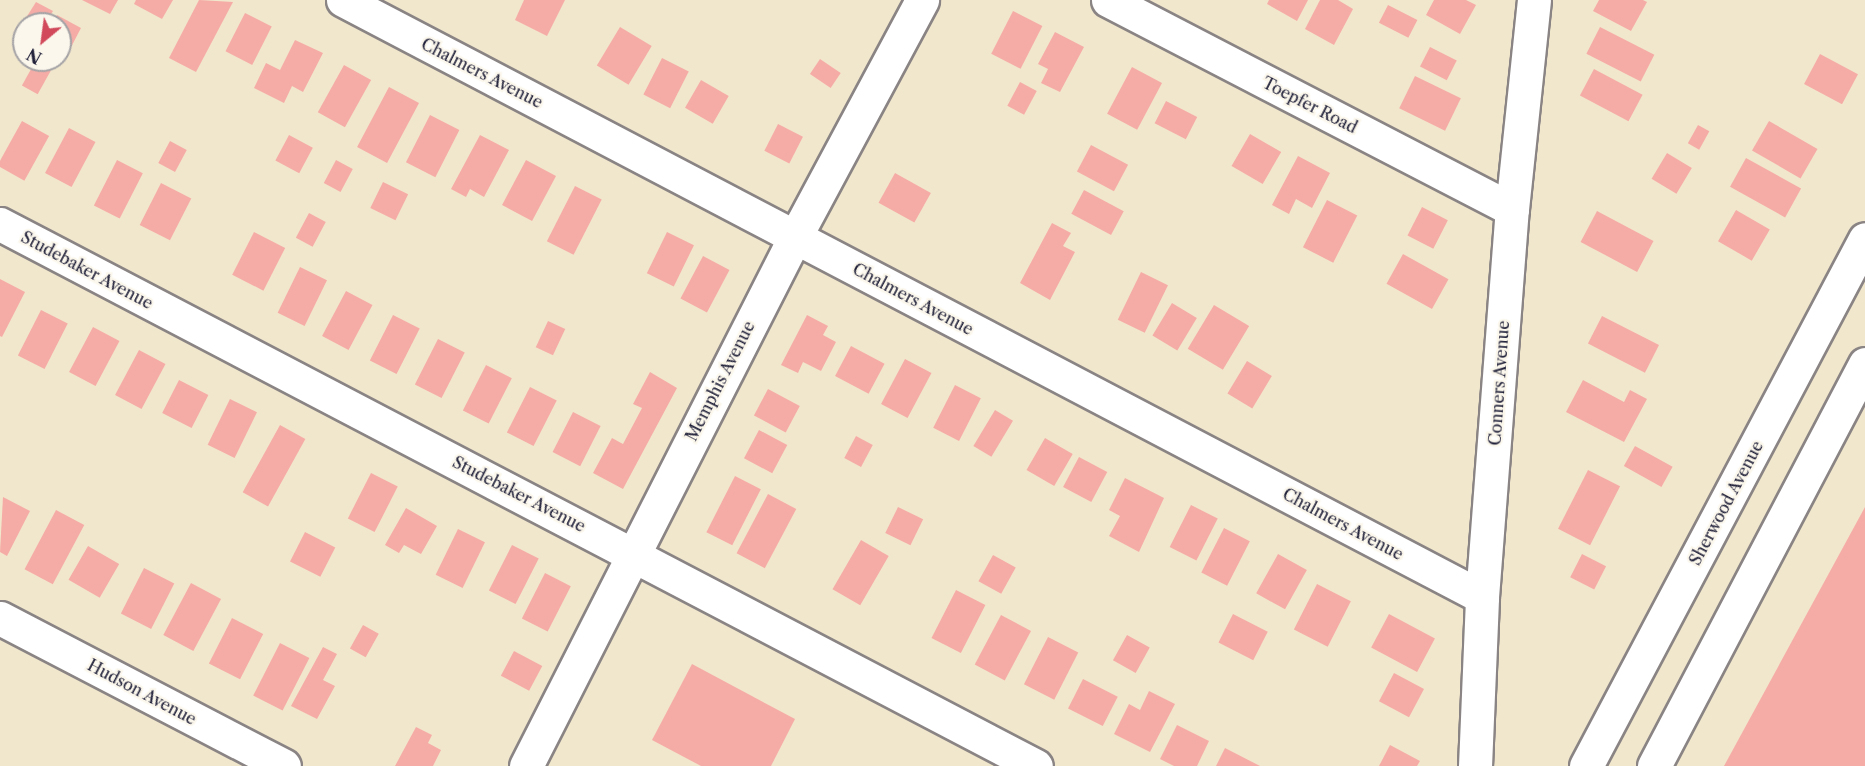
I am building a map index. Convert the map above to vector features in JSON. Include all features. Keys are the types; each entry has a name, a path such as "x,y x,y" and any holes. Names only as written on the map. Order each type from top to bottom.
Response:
{"street":[{"name":"Chalmers Avenue","path":"343,0 1482,597"},
{"name":"Memphis Avenue","path":"526,766 632,553 795,237 922,0"},
{"name":"Toepfer Road","path":"1108,0 1512,210"},
{"name":"Conners Avenue","path":"1475,766 1482,597 1512,210 1534,0"},
{"name":"Studebaker Avenue","path":"0,224 1036,766"},
{"name":"Sherwood Avenue","path":"1586,766 1865,239"},
{"path":"1654,766 1865,364"},
{"name":"Hudson Avenue","path":"0,618 284,766"}],"building":[{"path":"82,0 118,0 110,14"},
{"path":"136,0 173,0 162,19 134,4"},
{"path":"199,0 233,2 196,72 169,58"},
{"path":"524,0 565,0 547,36 515,20"},
{"path":"1269,0 1308,0 1297,21 1267,4"},
{"path":"1320,0 1338,0 1353,9 1334,45 1305,29"},
{"path":"1434,0 1466,0 1476,5 1460,34 1426,15"},
{"path":"1599,0 1643,0 1647,2 1631,31 1593,11"},
{"path":"36,2 53,11 52,12 30,12"},
{"path":"1388,5 1417,20 1408,38 1379,23"},
{"path":"1013,11 1042,26 1021,69 991,54"},
{"path":"245,13 272,27 252,65 225,51"},
{"path":"72,23 81,28 72,45"},
{"path":"620,27 652,46 629,85 597,66"},
{"path":"1600,27 1654,55 1641,81 1586,54"},
{"path":"1055,32 1084,47 1060,92 1041,83 1048,69 1038,64"},
{"path":"295,40 323,53 303,92 292,86 284,103 254,88 266,63 280,70"},
{"path":"1430,47 1457,61 1447,80 1420,67"},
{"path":"1820,54 1858,74 1842,104 1804,84"},
{"path":"662,58 689,72 670,108 643,95"},
{"path":"820,59 841,73 831,88 810,74"},
{"path":"344,65 371,80 345,127 318,112"},
{"path":"1132,67 1162,83 1137,130 1107,114"},
{"path":"1594,69 1643,95 1628,121 1580,95"},
{"path":"29,72 50,72 38,94 22,86"},
{"path":"1415,76 1461,98 1445,131 1399,108"},
{"path":"701,80 729,96 713,124 685,108"},
{"path":"1020,82 1037,91 1024,115 1007,106"},
{"path":"389,87 419,103 387,163 357,147"},
{"path":"1166,101 1197,117 1186,139 1155,123"},
{"path":"430,115 459,130 435,177 406,162"},
{"path":"22,121 49,136 24,181 0,167 0,161"},
{"path":"1769,121 1817,149 1800,178 1752,150"},
{"path":"778,124 803,137 789,163 764,151"},
{"path":"1698,125 1709,131 1699,150 1688,143"},
{"path":"69,128 95,142 72,187 45,173"},
{"path":"1250,134 1281,152 1263,184 1232,166"},
{"path":"289,135 313,148 299,173 275,161"},
{"path":"480,135 509,150 484,197 470,189 466,197 451,189"},
{"path":"170,141 187,150 175,172 158,163"},
{"path":"1091,145 1128,165 1114,191 1077,171"},
{"path":"1667,153 1692,168 1676,194 1652,179"},
{"path":"1298,156 1330,173 1312,208 1296,199 1289,214 1272,205"},
{"path":"1746,158 1801,189 1785,217 1730,187"},
{"path":"117,160 143,173 120,219 94,205"},
{"path":"336,160 353,169 341,192 324,183"},
{"path":"526,160 556,176 532,221 502,205"},
{"path":"895,173 931,193 914,223 879,203"},
{"path":"383,182 408,194 395,220 370,208"},
{"path":"161,183 191,198 170,240 140,225"},
{"path":"575,186 602,200 574,255 547,241"},
{"path":"1084,190 1124,211 1111,235 1071,214"},
{"path":"1327,200 1357,215 1333,263 1303,247"},
{"path":"1422,207 1448,220 1433,249 1407,236"},
{"path":"1736,210 1770,230 1752,261 1718,241"},
{"path":"1597,211 1654,241 1637,272 1581,242"},
{"path":"309,213 326,222 313,247 296,238"},
{"path":"1052,223 1071,233 1063,246 1075,252 1050,300 1020,283"},
{"path":"254,232 285,248 263,291 232,275"},
{"path":"667,232 694,245 674,286 647,273"},
{"path":"1403,254 1448,279 1432,309 1387,284"},
{"path":"703,256 729,270 707,312 680,298"},
{"path":"300,267 327,280 305,326 278,313"},
{"path":"1141,272 1168,285 1145,333 1118,320"},
{"path":"0,279 25,292 2,337 0,336"},
{"path":"346,291 372,305 349,350 322,336"},
{"path":"1172,303 1197,318 1177,351 1152,336"},
{"path":"1214,305 1249,326 1223,370 1188,349"},
{"path":"41,310 68,324 45,369 18,355"},
{"path":"393,315 420,329 397,374 370,360"},
{"path":"807,315 828,326 823,335 836,342 821,371 803,362 798,373 781,365"},
{"path":"1602,316 1659,345 1645,373 1588,344"},
{"path":"548,321 565,329 553,355 536,347"},
{"path":"93,327 119,341 96,386 69,372"},
{"path":"438,339 465,353 442,398 415,384"},
{"path":"851,346 885,364 869,394 835,376"},
{"path":"139,350 165,364 142,409 115,395"},
{"path":"905,359 931,373 908,418 881,404"},
{"path":"1247,361 1272,376 1252,409 1227,394"},
{"path":"486,365 512,378 489,424 463,410"},
{"path":"650,372 677,388 623,489 593,473 612,438 623,444 642,408 633,404"},
{"path":"179,380 208,395 192,428 162,413"},
{"path":"1583,380 1624,402 1630,390 1647,399 1624,442 1566,412"},
{"path":"955,385 981,398 959,441 933,428"},
{"path":"530,387 557,401 534,446 507,432"},
{"path":"768,389 800,406 786,432 754,415"},
{"path":"230,399 257,412 235,458 208,445"},
{"path":"995,410 1013,421 991,457 973,446"},
{"path":"573,412 601,426 580,466 553,452"},
{"path":"280,425 305,439 268,506 243,492"},
{"path":"759,430 787,445 772,473 744,458"},
{"path":"856,436 873,445 861,467 844,458"},
{"path":"1045,438 1073,454 1054,486 1026,470"},
{"path":"1635,446 1673,467 1661,487 1624,466"},
{"path":"1079,457 1107,472 1091,502 1063,487"},
{"path":"1588,470 1620,486 1590,545 1558,529"},
{"path":"371,473 398,487 375,532 348,518"},
{"path":"735,476 761,489 732,545 706,532"},
{"path":"1125,478 1164,498 1139,552 1109,536 1120,516 1109,510"},
{"path":"768,494 796,509 765,568 737,553"},
{"path":"3,497 30,511 7,556 0,552"},
{"path":"1191,505 1218,519 1196,560 1170,547"},
{"path":"898,507 923,519 910,545 885,533"},
{"path":"1865,507 1865,766 1724,766"},
{"path":"406,508 437,526 421,554 404,545 399,553 385,545"},
{"path":"56,510 84,525 53,584 25,569"},
{"path":"1224,528 1250,541 1227,586 1201,573"},
{"path":"458,529 485,542 463,588 436,575"},
{"path":"305,532 335,547 320,577 290,561"},
{"path":"861,540 889,556 860,605 832,589"},
{"path":"512,545 539,559 516,604 489,590"},
{"path":"88,546 119,564 100,598 69,580"},
{"path":"1278,554 1307,570 1285,609 1256,593"},
{"path":"1582,554 1606,566 1594,589 1570,577"},
{"path":"993,555 1016,568 1001,594 978,581"},
{"path":"144,568 174,583 151,629 121,613"},
{"path":"545,573 571,586 548,632 522,618"},
{"path":"191,583 221,599 193,651 163,635"},
{"path":"1317,584 1351,601 1328,647 1294,629"},
{"path":"956,590 985,605 961,653 931,638"},
{"path":"1233,614 1268,632 1253,660 1218,643"},
{"path":"1389,614 1435,638 1417,672 1371,648"},
{"path":"1001,615 1031,631 1005,680 975,664"},
{"path":"232,618 263,634 240,679 209,663"},
{"path":"363,625 379,634 366,657 350,649"},
{"path":"1127,635 1150,648 1136,673 1113,660"},
{"path":"1048,637 1078,652 1054,700 1024,684"},
{"path":"280,643 309,658 283,711 253,696"},
{"path":"323,647 337,654 323,680 335,686 317,719 291,706"},
{"path":"514,651 542,666 529,691 501,676"},
{"path":"692,664 795,719 771,766 701,766 652,740"},
{"path":"1394,673 1424,689 1409,717 1379,701"},
{"path":"1083,679 1118,697 1103,726 1068,708"},
{"path":"1149,691 1175,704 1150,752 1114,734 1129,704 1140,710"},
{"path":"1177,725 1209,741 1197,766 1174,766 1160,759"},
{"path":"416,727 432,735 428,743 441,750 433,766 395,766"},
{"path":"1390,745 1420,761 1417,766 1379,766"},
{"path":"1225,748 1260,766 1216,766"}]}
